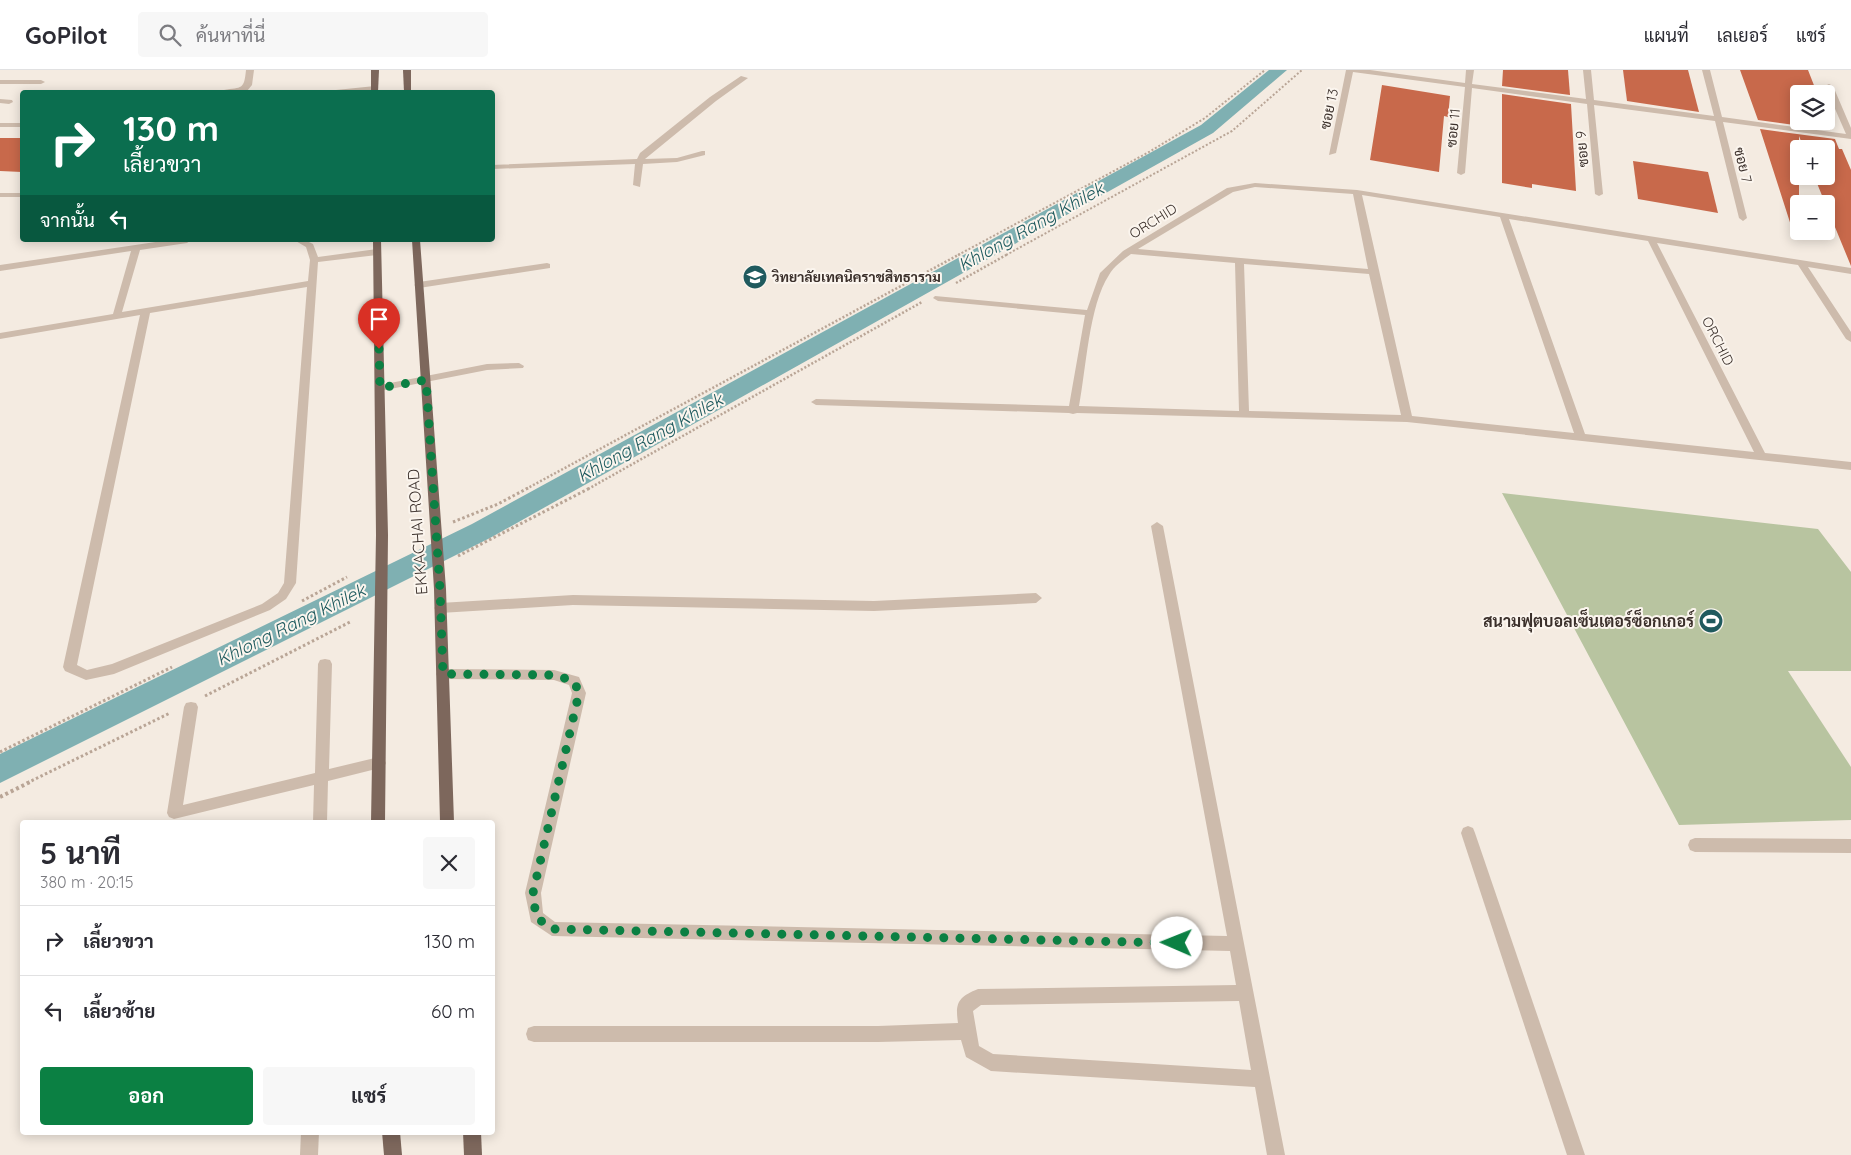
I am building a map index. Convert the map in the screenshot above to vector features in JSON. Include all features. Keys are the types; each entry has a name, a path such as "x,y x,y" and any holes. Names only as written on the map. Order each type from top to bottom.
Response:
{"main road":[{"path":"375,70 375,90"},
{"path":"407,70 408,90"},
{"name":"EKKACHAI ROAD","path":"377,242 382,535 378,820"},
{"name":"EKKACHAI ROAD","path":"416,242 440,589 446,820"},
{"path":"391,1135 393,1155"},
{"path":"472,1135 474,1155"}],"street":[{"path":"238,90 244,89 248,85 250,70"},
{"path":"1352,70 1851,137"},
{"name":"ซอย 13","path":"1332,153 1352,70"},
{"name":"ซอย 11","path":"1461,173 1470,70"},
{"name":"ซอย 9","path":"1587,70 1599,194"},
{"name":"ซอย 7","path":"1706,70 1744,218"},
{"path":"637,185 637,167 643,155 713,99 744,78"},
{"path":"0,82 41,82"},
{"path":"1835,100 1851,137"},
{"path":"0,101 9,102"},
{"path":"0,125 20,125"},
{"path":"495,166 677,160 702,153"},
{"name":"ORCHID","path":"1073,411 1092,313 1100,280 1106,270 1130,251 1230,190 1255,185 1358,192 1851,271"},
{"path":"1358,192 1373,272 1407,419"},
{"path":"0,195 20,195"},
{"path":"1504,216 1580,436"},
{"name":"ORCHID","path":"1651,239 1761,456"},
{"path":"0,268 174,242"},
{"path":"146,310 70,666 86,676 114,669 266,607 282,596 290,583 314,260 310,246 302,242"},
{"path":"117,314 136,248"},
{"path":"1130,251 1239,262 1373,272"},
{"path":"314,260 377,252"},
{"path":"1239,262 1244,412"},
{"path":"1802,264 1851,339"},
{"path":"419,284 547,266"},
{"path":"0,336 117,314 313,284"},
{"path":"938,298 1092,313"},
{"path":"380,388 486,367 519,366"},
{"path":"816,402 1073,411 1244,412 1407,419 1851,466"},
{"path":"1157,526 1235,944 1246,993 1260,1079 1276,1155"},
{"path":"440,608 573,600 874,606 1036,598"},
{"path":"320,820 325,664"},
{"path":"443,674 554,675 574,681 579,693 533,893 536,917 552,929 1235,944"},
{"path":"196,703 174,814 379,763"},
{"path":"1468,833 1576,1155"},
{"path":"1695,845 1851,846"},
{"path":"1246,993 978,997 964,1008 966,1031 972,1051 990,1062 1260,1079"},
{"path":"534,1034 833,1035 966,1031"},
{"path":"309,1155 310,1135"}],"path":[{"path":"453,523 498,504 1149,152 1205,118 1264,70"},
{"path":"950,286 1232,131 1302,70"},
{"path":"458,556 607,479 925,300"},
{"path":"294,605 347,577"},
{"path":"196,703 350,622"},
{"path":"0,752 181,663"},
{"path":"0,797 175,711"}],"green space":[{"name":"สนามฟุตบอลเซ็นเตอร์ซ็อกเกอร์","path":"1502,493 1818,529 1851,572 1851,671 1788,671 1851,767 1851,820 1679,825"}],"building":[{"path":"1503,70 1568,70 1570,95 1502,86"},
{"path":"1623,70 1688,70 1699,112 1627,101"},
{"path":"1740,70 1808,70 1814,85 1790,85 1790,124 1758,120"},
{"path":"1382,85 1450,96 1448,117 1444,116 1439,172 1370,160"},
{"path":"1502,94 1571,104 1576,191 1532,184 1532,188 1502,183"},
{"path":"1760,129 1835,139 1839,149 1842,149 1851,170 1851,266 1835,227 1835,195 1822,195 1818,185 1835,185 1835,140 1801,140 1799,136 1799,140 1790,140 1790,185 1799,185 1799,195 1790,195 1790,222"},
{"path":"0,138 20,138 20,172 0,171"},
{"path":"1633,161 1708,172 1718,213 1638,199"}],"waterway":[{"name":"Khlong Rang Khilek","path":"0,769 481,531 1207,129 1279,70"}],"place":[{"name":"วิทยาลัยเทคนิคราชสิทธาราม","path":"755,277"},
{"name":"สนามฟุตบอลเซ็นเตอร์ซ็อกเกอร์","path":"1711,621"}],"route":[{"path":"379,349 380,388 426,380 440,589 443,674 554,675 574,681 579,693 533,893 536,917 552,929 1177,943"}]}
